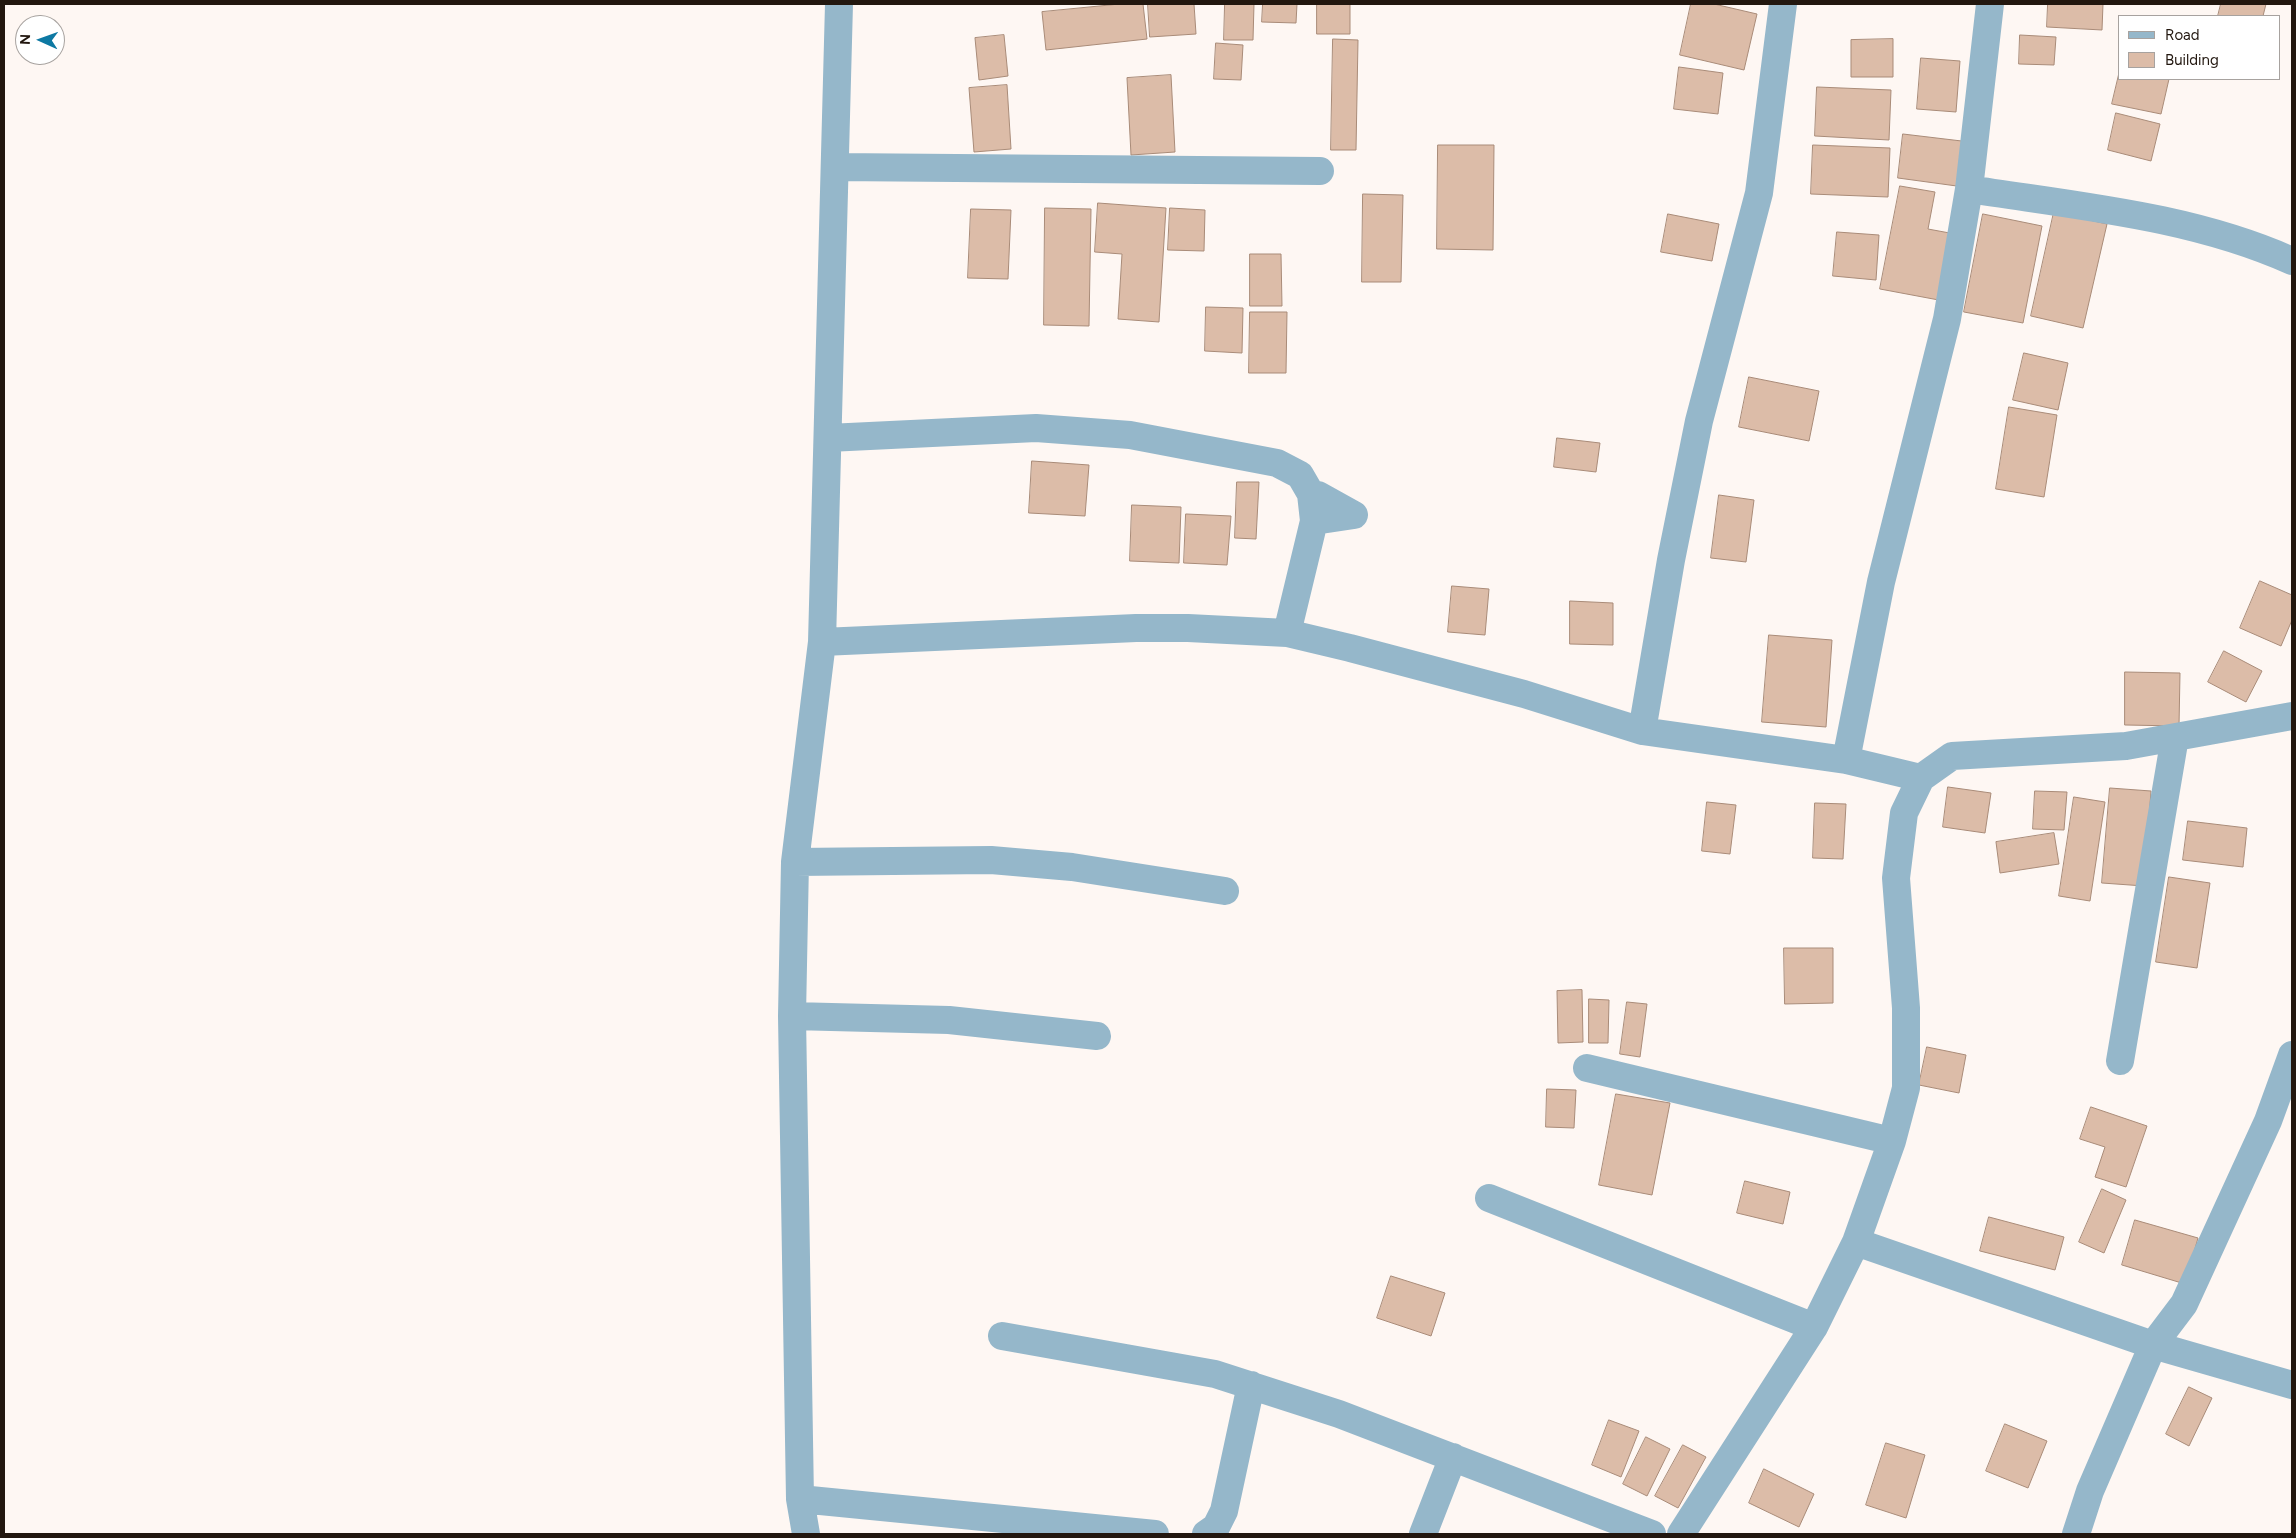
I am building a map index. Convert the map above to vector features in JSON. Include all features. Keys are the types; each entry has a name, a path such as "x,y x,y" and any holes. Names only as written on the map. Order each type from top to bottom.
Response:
{"street":[{"path":"806,1534 800,1499 792,1016 796,862 822,642 839,4"},
{"path":"1642,731 1671,560 1699,421 1759,192 1783,4"},
{"path":"1846,760 1881,582 1947,319 1969,189 1990,4"},
{"path":"835,166 1320,171"},
{"path":"1969,189 2165,221 2261,246 2292,261"},
{"path":"828,438 1036,428 1130,435 1277,463 1300,475 1311,494 1314,521 1286,633"},
{"path":"1311,494 1318,495 1354,515 1314,521"},
{"path":"822,642 1136,628 1188,628 1286,633 1524,694 1642,731 1846,760 1921,778"},
{"path":"1681,1534 1814,1327 1856,1242 1892,1141 1906,1088 1906,1008 1896,878 1904,813 1921,778 1952,756 2126,746 2292,716"},
{"path":"2120,1061 2176,737"},
{"path":"796,862 991,860 1072,867 1225,892"},
{"path":"792,1016 949,1020 1097,1036"},
{"path":"2076,1534 2090,1490 2153,1345 2184,1304 2268,1122 2292,1055"},
{"path":"1587,1068 1892,1141"},
{"path":"1489,1198 1814,1327"},
{"path":"1856,1242 2153,1345 2292,1385"},
{"path":"1002,1336 1215,1374 1339,1414 1652,1534"},
{"path":"1206,1534 1216,1527 1224,1511 1251,1386"},
{"path":"1423,1534 1453,1457"},
{"path":"800,1499 1155,1534"}],"building":[{"path":"1120,4 1143,4 1147,39 1046,50 1042,12"},
{"path":"1148,4 1194,4 1196,34 1150,37"},
{"path":"1225,4 1254,4 1253,40 1224,40"},
{"path":"1263,4 1297,4 1296,23 1262,22"},
{"path":"1317,4 1350,4 1350,34 1317,34"},
{"path":"1691,4 1714,4 1757,14 1744,70 1680,55"},
{"path":"2048,4 2103,4 2102,30 2047,27"},
{"path":"2221,4 2266,4 2263,15 2218,15"},
{"path":"1004,35 1008,76 979,80 975,38"},
{"path":"2020,35 2056,37 2054,65 2019,64"},
{"path":"1333,39 1358,40 1356,150 1331,150"},
{"path":"1893,39 1893,77 1851,77 1851,40"},
{"path":"1216,43 1243,45 1241,80 1214,79"},
{"path":"1921,58 1960,61 1956,112 1917,109"},
{"path":"1679,67 1723,73 1718,114 1674,109"},
{"path":"1171,75 1175,152 1131,155 1127,78"},
{"path":"2118,78 2118,80 2169,80 2161,114 2112,104"},
{"path":"1007,85 1011,149 974,152 969,88"},
{"path":"1817,87 1891,90 1889,140 1815,136"},
{"path":"2116,113 2160,124 2151,161 2108,150"},
{"path":"1903,134 1970,142 1964,187 1898,178"},
{"path":"1438,145 1494,145 1493,250 1437,249"},
{"path":"1813,145 1890,148 1888,197 1811,194"},
{"path":"1900,186 1935,192 1928,229 1955,234 1944,301 1880,289"},
{"path":"1363,194 1403,195 1401,282 1362,282"},
{"path":"1098,203 1166,208 1159,322 1118,319 1122,254 1095,252"},
{"path":"1045,208 1091,209 1089,326 1044,325"},
{"path":"1170,208 1205,210 1204,251 1168,250"},
{"path":"971,209 1011,210 1008,279 968,278"},
{"path":"2054,212 2107,224 2083,328 2031,316"},
{"path":"1668,214 1719,224 1712,261 1661,252"},
{"path":"1983,214 2042,226 2023,323 1964,312"},
{"path":"1837,232 1879,235 1876,280 1833,276"},
{"path":"1250,254 1281,254 1282,306 1250,306"},
{"path":"1206,307 1243,308 1242,353 1205,351"},
{"path":"1250,312 1287,312 1286,373 1249,373"},
{"path":"2024,353 2068,363 2058,410 2013,400"},
{"path":"1749,377 1819,391 1809,441 1739,427"},
{"path":"2009,407 2057,415 2044,497 1996,489"},
{"path":"1557,438 1600,443 1596,472 1554,467"},
{"path":"1032,461 1089,465 1085,516 1029,513"},
{"path":"1237,482 1259,482 1256,539 1235,538"},
{"path":"1719,495 1754,500 1746,562 1711,558"},
{"path":"1132,505 1181,507 1179,563 1130,561"},
{"path":"1186,514 1231,516 1227,565 1184,563"},
{"path":"2260,581 2292,595 2292,620 2281,646 2240,628"},
{"path":"1452,586 1489,589 1485,635 1448,632"},
{"path":"1570,601 1613,603 1613,645 1570,644"},
{"path":"1769,635 1832,640 1826,727 1762,722"},
{"path":"2224,651 2262,671 2246,702 2208,682"},
{"path":"2125,672 2180,673 2179,726 2125,725"},
{"path":"1948,787 1991,793 1985,833 1943,827"},
{"path":"2110,788 2151,791 2144,886 2102,883"},
{"path":"2035,791 2067,792 2064,830 2033,829"},
{"path":"2074,797 2105,802 2090,901 2059,896"},
{"path":"1707,802 1736,805 1730,854 1702,851"},
{"path":"1815,803 1846,804 1843,859 1813,858"},
{"path":"2188,821 2247,828 2243,867 2183,860"},
{"path":"2054,833 2059,864 2000,873 1996,842"},
{"path":"2169,877 2210,883 2197,968 2156,962"},
{"path":"1784,948 1833,948 1833,1003 1785,1004"},
{"path":"1582,990 1583,1042 1558,1043 1557,991"},
{"path":"1589,999 1609,1000 1608,1043 1589,1043"},
{"path":"1627,1002 1647,1004 1640,1057 1620,1054"},
{"path":"1927,1047 1966,1055 1959,1093 1919,1085"},
{"path":"1547,1089 1576,1090 1574,1128 1546,1127"},
{"path":"1616,1094 1670,1103 1652,1195 1599,1185"},
{"path":"2091,1107 2147,1126 2126,1187 2095,1177 2105,1147 2080,1139"},
{"path":"1745,1181 1790,1192 1783,1224 1737,1213"},
{"path":"2102,1189 2126,1200 2104,1253 2079,1242"},
{"path":"1989,1217 2064,1237 2055,1270 1980,1251"},
{"path":"2135,1220 2198,1238 2185,1284 2122,1265"},
{"path":"1391,1276 1445,1293 1431,1336 1377,1318"},
{"path":"2189,1387 2212,1398 2189,1446 2166,1434"},
{"path":"1609,1420 1639,1431 1621,1477 1592,1465"},
{"path":"2005,1424 2047,1441 2028,1488 1986,1471"},
{"path":"1646,1437 1670,1449 1647,1496 1623,1484"},
{"path":"1886,1443 1925,1455 1906,1518 1866,1505"},
{"path":"1683,1445 1706,1457 1678,1508 1655,1496"},
{"path":"1764,1469 1814,1494 1799,1527 1749,1503"}]}
